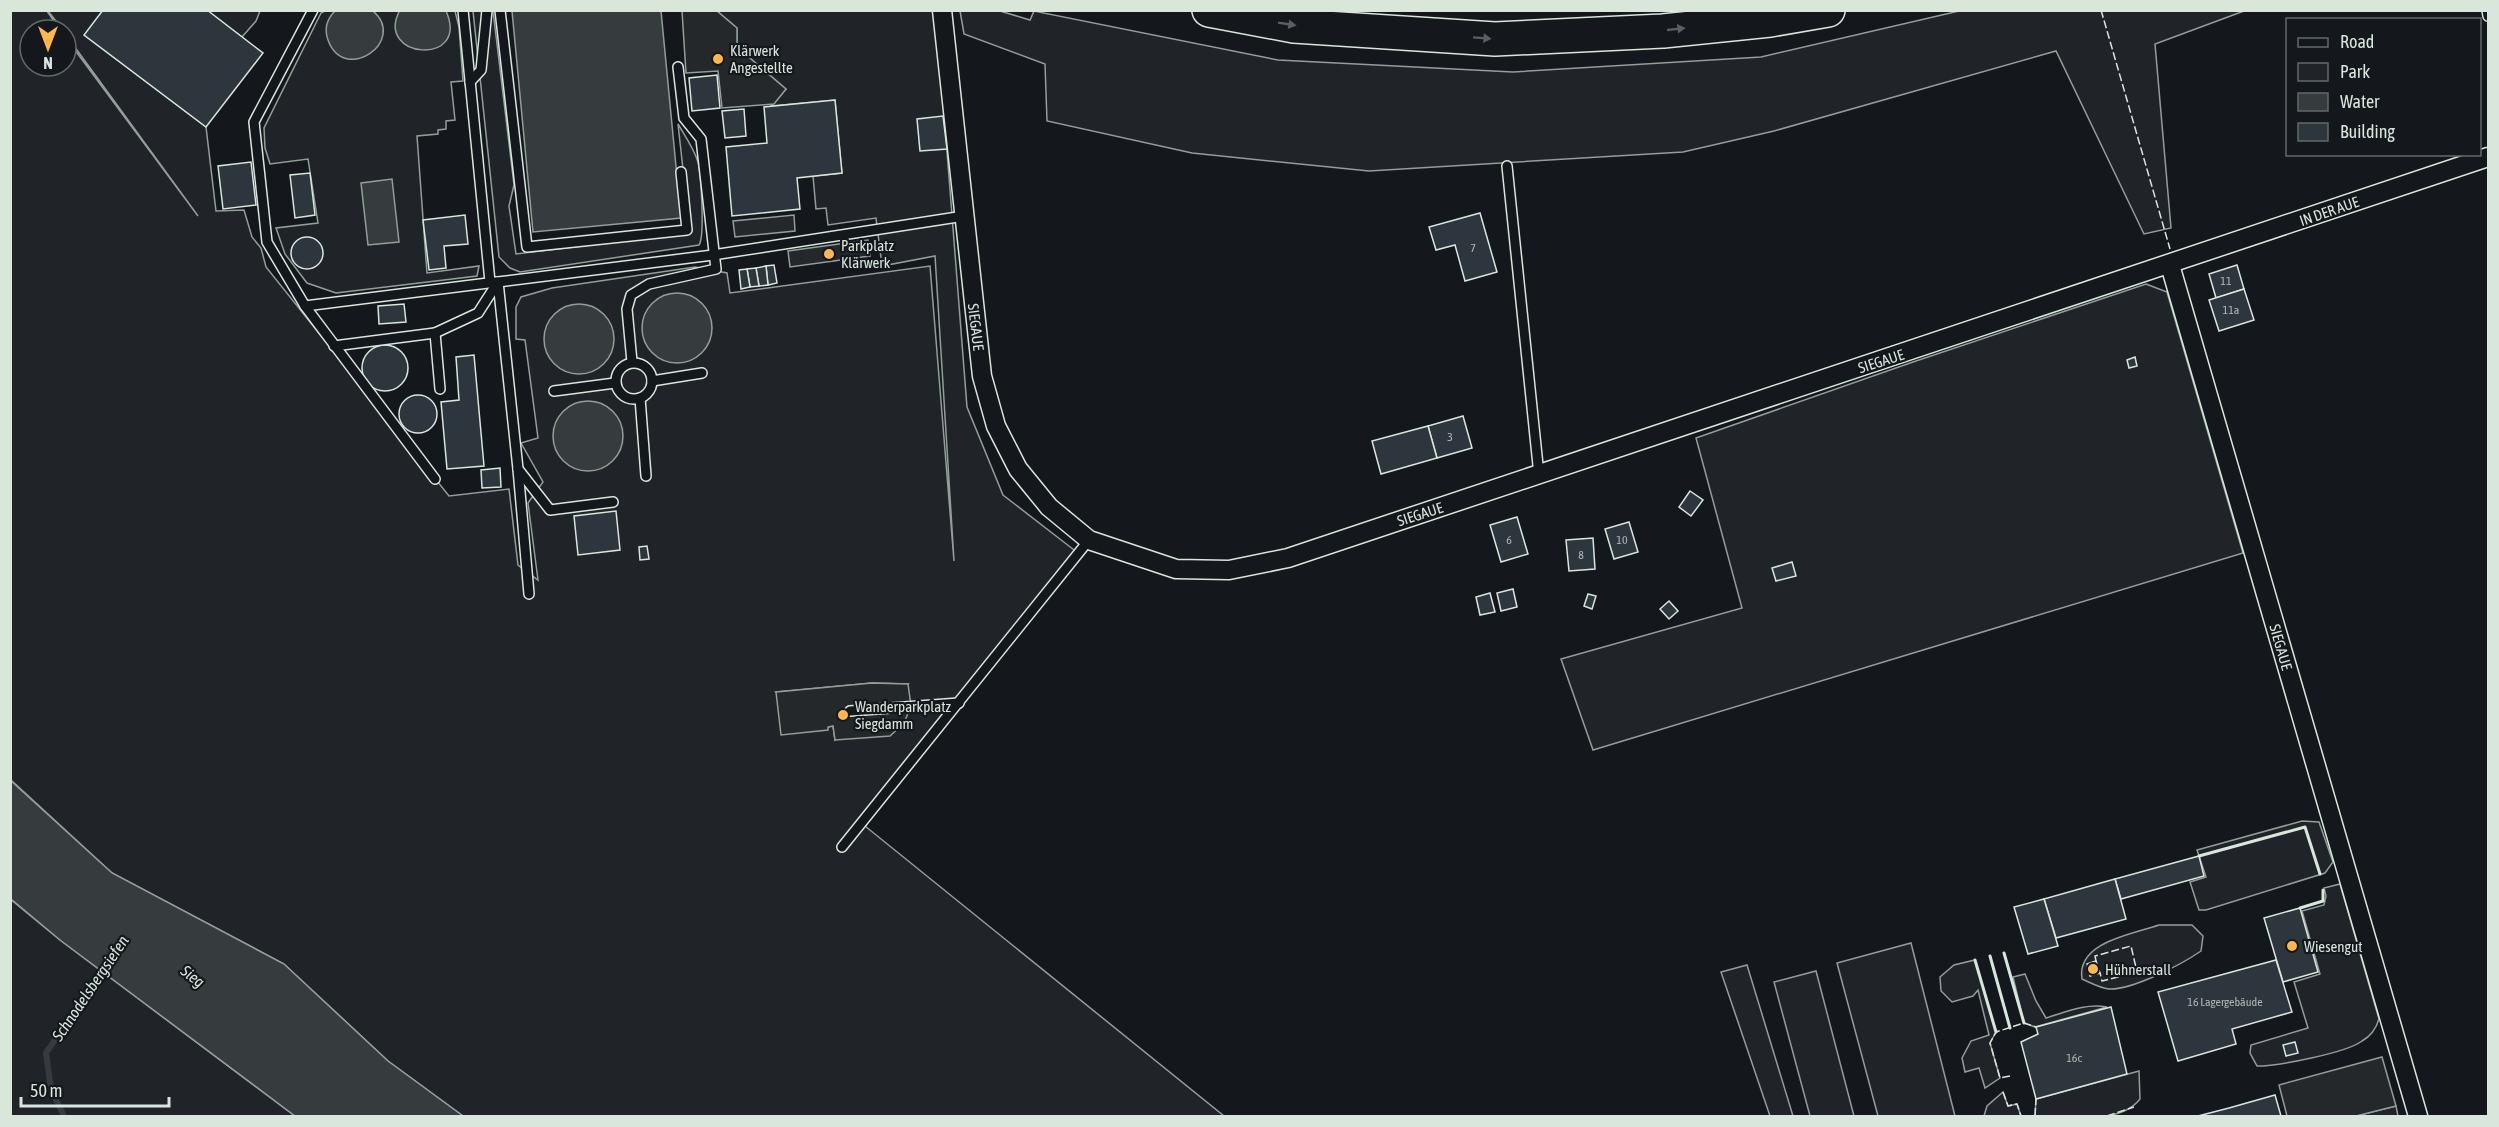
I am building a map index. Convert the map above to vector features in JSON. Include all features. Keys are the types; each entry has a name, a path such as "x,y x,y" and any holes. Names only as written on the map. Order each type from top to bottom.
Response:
{"highway":[{"path":"1209,10 1294,26 1495,39 1663,31 1770,20 1828,10"}],"street":[{"name":"SIEGAUE","path":"942,10 982,376 996,426 1017,469 1050,507 1089,540 1176,568 1229,570 1288,558 2169,265 2418,1116"},
{"name":"IN DER AUE","path":"2169,265 2488,158"}],"lane":[{"path":"313,10 254,122 267,242 304,306 435,478"},
{"path":"463,10 518,469 529,594"},
{"path":"470,82 481,70 487,10"},
{"path":"500,10 527,247 687,230 681,172"},
{"path":"2487,10 2488,16"},
{"path":"632,362 627,309 631,295 649,284 716,269 701,139 684,118 678,67"},
{"path":"1507,166 1539,475"},
{"path":"304,306 713,255 964,216"},
{"path":"334,346 435,333 478,313 494,282"},
{"path":"435,333 440,389"},
{"path":"632,362 642,364 650,371 652,381 648,392 640,398 629,399 620,393 615,383 619,369 632,362"},
{"path":"652,381 702,373"},
{"path":"554,391 615,383"},
{"path":"640,398 646,476"},
{"path":"518,469 550,510 612,502"},
{"path":"842,847 1089,540"},
{"path":"850,711 959,703"}],"green space":[{"path":"10,11 47,11 52,18 18,18 18,78 78,78 78,54 198,216 78,51 78,18 54,18 48,11 103,11 85,35 206,127 216,211 244,210 252,237 261,248 266,267 449,496 509,489 518,565 538,580 528,503 543,482 521,443 538,438 525,340 516,339 516,307 521,297 552,288 695,267 727,273 730,293 930,266 954,561 935,256 882,266 876,218 828,225 826,208 816,209 813,176 842,173 835,100 771,106 786,89 737,47 737,28 717,11 936,11 967,407 1003,495 1078,553 860,822 1224,1116 463,1116 388,1061 284,964 112,873 11,780","holes":["872,683 908,684 835,740 833,726 828,727 776,692"]},
{"path":"207,11 260,11 256,21 242,37"},
{"path":"325,11 455,11 459,27 463,81 451,82 455,120 446,121 446,129 438,130 438,134 417,136 427,273 479,266 477,276 336,293 307,283 285,254 276,228 318,223 308,159 270,164 265,148 264,128 321,13"},
{"path":"473,11 493,11 514,185 509,206 516,254 690,233 678,124 698,162 702,218 699,245 520,272 510,268 499,257"},
{"path":"960,11 1000,11 1030,20 1034,11 1278,60 1513,72 1761,57 1959,11 2244,11 2155,44 2171,228 2144,234 2056,51 1774,131 1683,152 1369,171 1192,153 1047,121 1045,64 964,34"},
{"path":"2146,284 2167,292 2243,553 1593,750 1561,659 1742,608 1696,438"},
{"path":"2302,821 2319,822 2333,862 2325,873 2206,910 2199,910 2190,882 2206,877 2197,850"},
{"path":"2340,884 2379,1019 2376,1026 2371,1034 2354,1046 2295,1061 2257,1066 2250,1053 2251,1045 2308,1028 2294,982 2320,974 2302,911 2324,905 2326,896 2324,888"},
{"path":"10,899 60,940 295,1116 11,1116"},
{"path":"2159,925 2192,925 2203,936 2201,951 2144,981 2119,988 2109,989 2082,979 2083,966 2088,956 2097,948 2122,936"},
{"path":"1911,943 1955,1116 1878,1116 1837,963"},
{"path":"1975,960 1996,1032 1990,1043 2000,1078 1985,1088 1979,1068 1965,1072 1962,1058 1971,1041 1989,1035 1978,990 1973,996 1952,1002 1941,991 1940,977 1954,965"},
{"path":"1747,965 1793,1116 1770,1116 1721,972"},
{"path":"1816,971 1854,1116 1810,1116 1774,982"},
{"path":"2025,974 2046,1018 2084,1007 2107,1007 2035,1027 2024,1023 2013,977"},
{"path":"2139,1071 2140,1099 2119,1113 2092,1118 2035,1116 2036,1099"},
{"path":"2003,1092 2008,1106 2017,1104 2021,1116 1984,1116 1987,1106"},
{"path":"2396,1106 2398,1116 2356,1116"}],"shaded area":[{"name":"Klärwerk Angestellte","path":"682,11 717,11 737,28 737,47 786,89 774,104 722,108 718,71 686,73"},
{"path":"794,215 795,231 735,237 733,221"},
{"name":"Parkplatz Klärwerk","path":"868,240 870,256 790,267 788,251"},
{"name":"Wanderparkplatz Siegdamm","path":"872,683 908,684 911,706 904,723 890,736 835,740 833,726 828,727 828,730 781,735 776,692"},
{"path":"2382,1057 2396,1106 2356,1116 2287,1116 2279,1085"}],"water":[{"path":"400,10 446,11 450,29 446,41 435,48 422,50 409,47 399,39 395,26"},
{"path":"335,11 373,11 382,23 383,35 370,54 358,59 347,59 336,53 326,32 328,21"},
{"path":"512,11 661,11 681,218 533,232"},
{"path":"392,179 399,242 368,245 361,183"},
{"path":"670,293 684,293 697,299 706,308 712,321 710,341 702,353 684,363 670,363 657,357 648,348 642,335 642,321 648,308 657,299"},
{"path":"572,304 586,304 599,310 608,319 614,332 614,346 604,364 586,374 572,374 559,368 550,359 544,346 544,332 550,319 559,310"},
{"path":"581,401 595,401 608,407 617,416 623,429 621,449 613,461 595,471 581,471 568,465 559,456 553,443 553,429 559,416 568,407"},
{"name":"Sieg","path":"10,780 112,873 284,964 388,1061 463,1116 295,1116 60,940 11,899"}],"building":[{"path":"103,10 207,10 263,53 206,127 84,35"},
{"path":"717,75 720,108 692,111 689,78"},
{"path":"835,100 842,173 797,178 800,209 732,216 726,147 767,143 764,107"},
{"path":"744,109 746,136 725,138 722,111"},
{"path":"943,116 947,149 920,151 917,119"},
{"path":"251,162 256,205 223,209 218,166"},
{"path":"310,173 315,215 295,218 290,175"},
{"path":"1480,213 1497,272 1465,281 1455,245 1436,250 1429,227"},
{"path":"465,215 468,244 444,246 446,268 429,270 423,220"},
{"path":"307,237 318,242 323,253 318,264 307,269 296,264 291,253 296,242"},
{"path":"774,265 777,283 768,285 766,266"},
{"path":"2237,265 2244,289 2216,298 2209,274"},
{"path":"766,266 768,285 759,286 756,268"},
{"path":"756,268 759,286 750,287 747,269"},
{"path":"747,269 750,287 741,289 739,270"},
{"path":"2244,289 2254,320 2219,331 2209,300"},
{"path":"404,304 406,322 379,324 378,306"},
{"path":"385,345 401,352 408,368 401,384 385,391 369,384 362,368 369,352"},
{"path":"474,355 484,466 447,469 441,402 459,400 456,357"},
{"path":"2135,357 2137,366 2129,368 2127,360"},
{"path":"418,395 425,396 431,401 436,407 436,421 431,427 425,432 418,433 411,432 405,427 400,421 399,414 400,407 405,401 411,396"},
{"path":"1463,416 1472,448 1437,458 1428,426"},
{"path":"1428,426 1437,458 1381,474 1372,441"},
{"path":"500,468 501,487 482,488 481,470"},
{"path":"1690,491 1703,500 1691,516 1679,507"},
{"path":"616,511 620,550 578,555 574,516"},
{"path":"1517,517 1528,554 1501,562 1490,525"},
{"path":"1629,522 1638,552 1614,559 1605,529"},
{"path":"1593,538 1595,569 1569,571 1566,540"},
{"path":"647,546 649,559 640,560 639,547"},
{"path":"1792,562 1796,576 1776,581 1772,568"},
{"path":"1513,589 1517,607 1501,611 1497,593"},
{"path":"1490,593 1495,612 1480,615 1476,597"},
{"path":"1588,594 1596,596 1592,609 1584,606"},
{"path":"1669,601 1678,611 1669,619 1660,609"},
{"path":"2199,856 2204,876 2121,899 2115,879"},
{"path":"2115,879 2126,919 2056,938 2044,899"},
{"path":"2044,899 2058,946 2028,954 2014,907"},
{"name":"Wiesengut","path":"2300,908 2318,972 2283,982 2264,918"},
{"path":"2276,960 2292,1012 2232,1029 2236,1044 2178,1061 2158,992"},
{"name":"Hühnerstall","path":"2096,961 2100,973 2090,976 2087,964"},
{"path":"2111,1007 2127,1074 2036,1099 2021,1042 2038,1034 2036,1027"},
{"path":"2295,1042 2298,1053 2286,1056 2283,1045"},
{"path":"2275,1095 2281,1116 2198,1116 2229,1108"}],"waterway":[{"name":"Schnodelsbergsiefen","path":"64,1116 51,1089 46,1053 106,965"}],"fence":[{"path":"2101,10 2170,249"},
{"path":"2096,961 2095,956 2131,946 2137,972 2102,981 2100,973"},
{"path":"2010,1076 2000,1078 1990,1043 1996,1032 2024,1023 2036,1027"},
{"path":"2003,1092 2008,1106 2017,1104 2021,1116"},
{"path":"2035,1116 2036,1099"},
{"path":"2107,1116 2134,1107"}],"wall":[{"path":"2199,856 2305,827 2320,874"},
{"path":"2300,908 2323,901 2323,890"},
{"path":"2004,953 2024,1023"},
{"path":"1990,956 2010,1028"},
{"path":"1975,960 1996,1032"}],"place":[{"name":"Klärwerk Angestellte","path":"718,59"},
{"name":"Parkplatz Klärwerk","path":"829,254"},
{"name":"Wanderparkplatz Siegdamm","path":"843,715"},
{"name":"Wiesengut","path":"2292,946"},
{"name":"Hühnerstall","path":"2093,969"}]}
